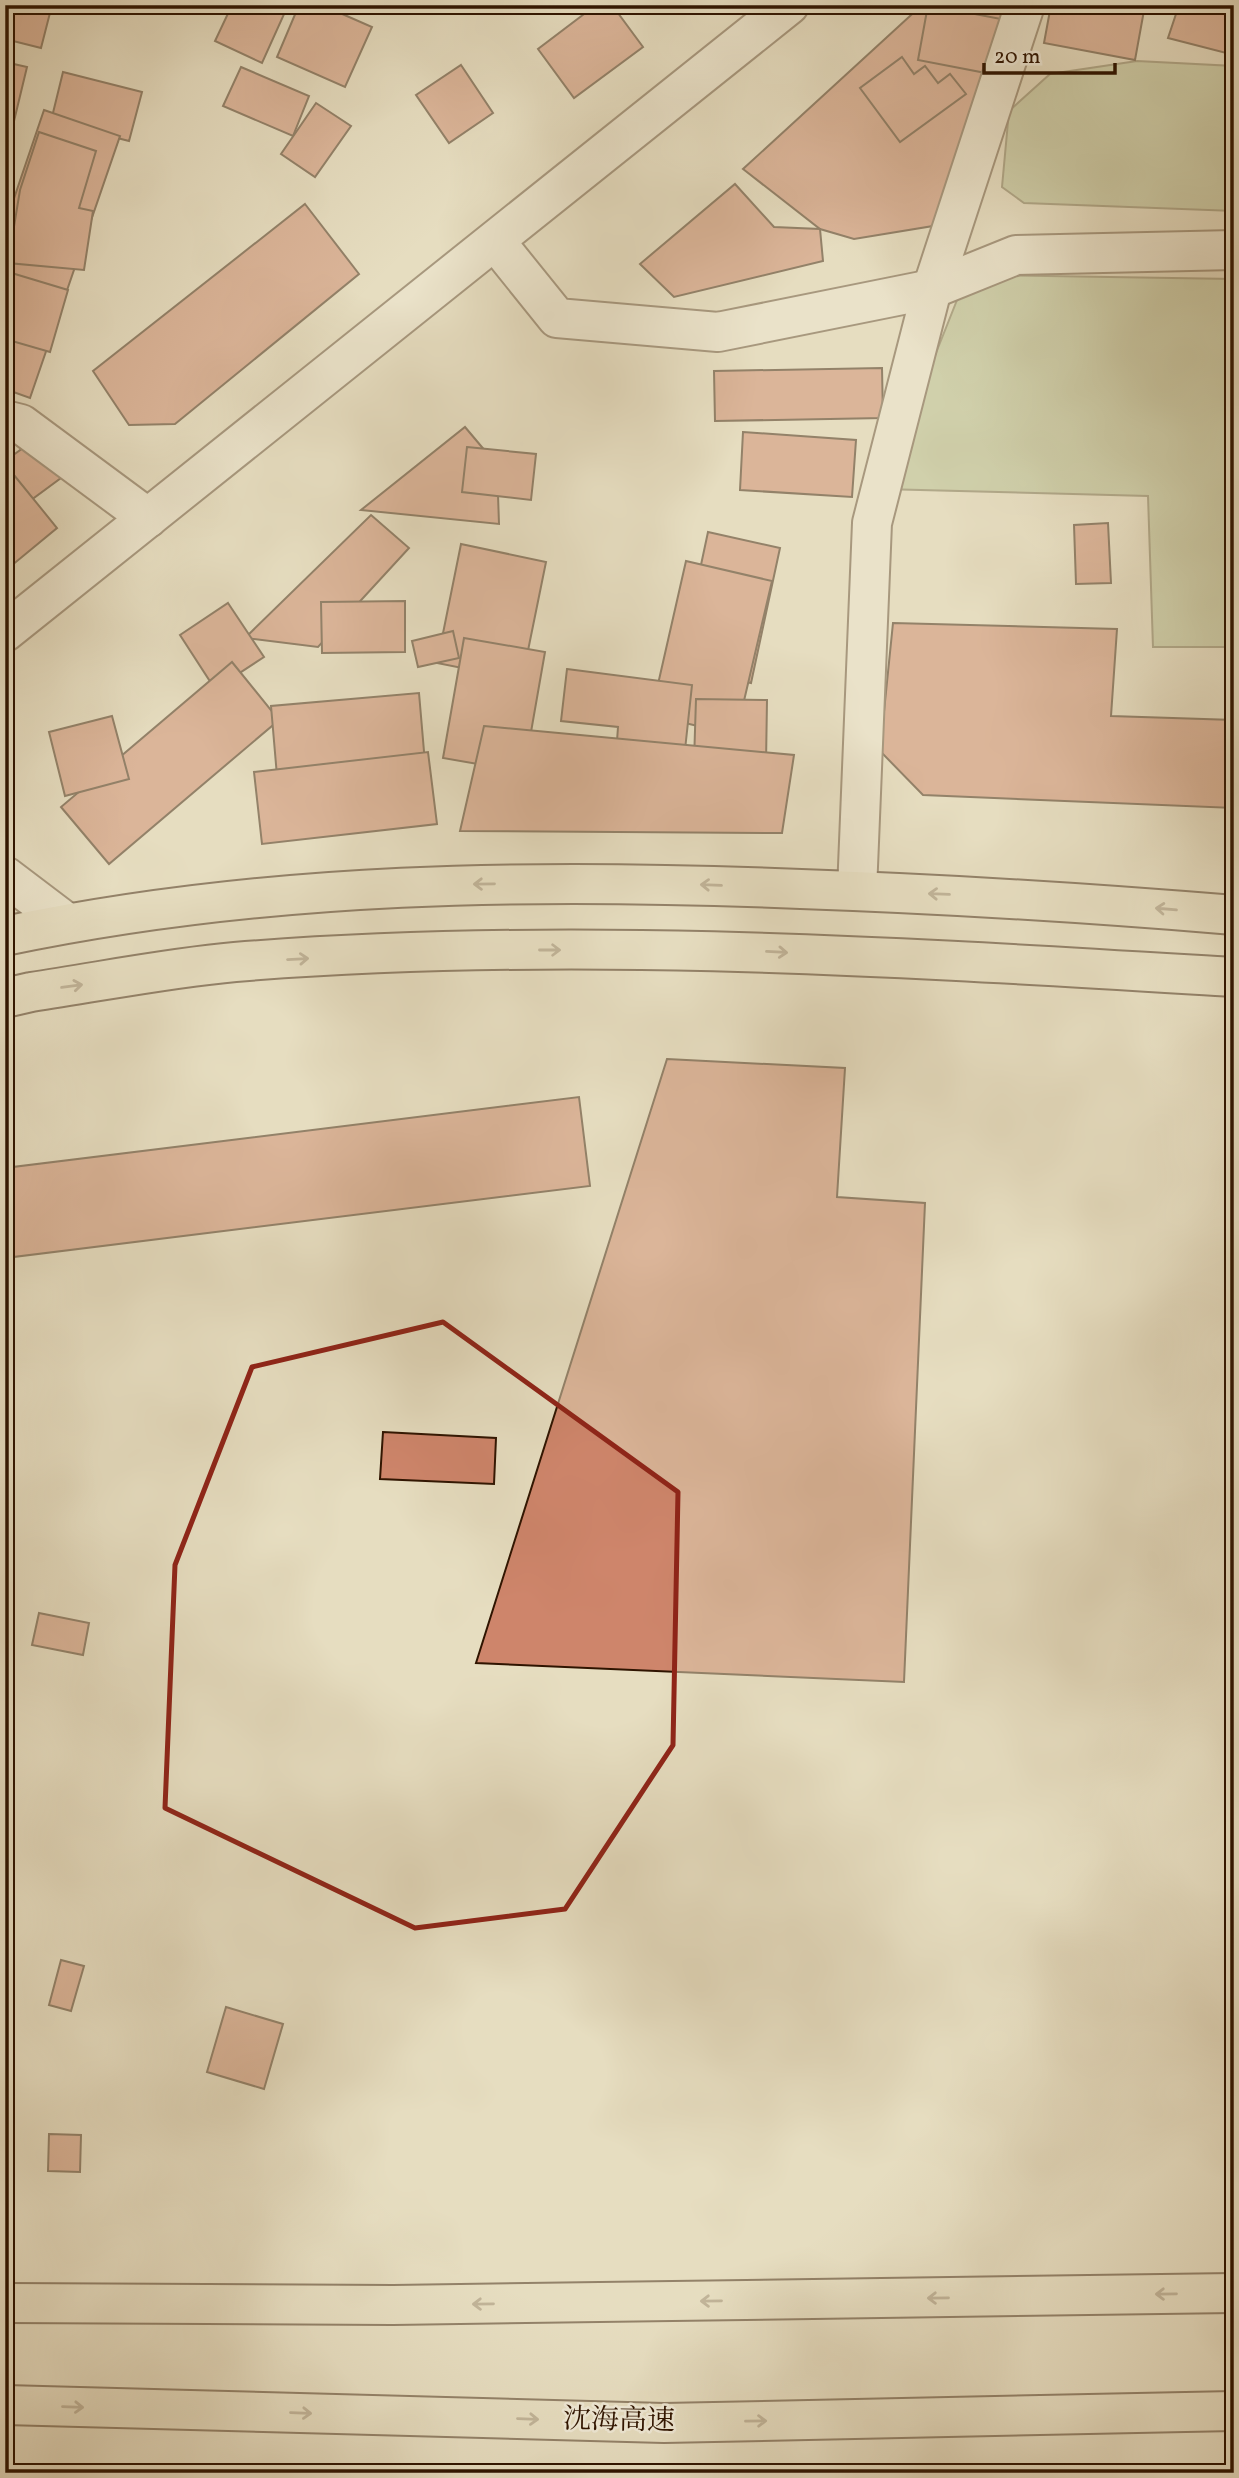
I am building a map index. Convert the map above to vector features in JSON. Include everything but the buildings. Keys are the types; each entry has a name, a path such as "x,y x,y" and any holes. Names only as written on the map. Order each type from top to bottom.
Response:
{"main road":[{"path":"5,936 67,923 223,900 418,885 642,882 1014,897 1234,915"},
{"path":"5,999 31,992 232,962 447,950 728,949 1234,977"},
{"path":"5,2303 393,2305 1234,2293"},
{"name":"沈海高速","path":"5,2405 664,2423 1234,2411"}],"street":[{"path":"5,632 789,5"},
{"path":"857,891 872,523 932,289 1025,5"},
{"path":"495,241 556,318 718,332 932,289 1016,256 1234,250"},
{"path":"5,420 21,424 148,518"},
{"path":"5,876 67,923"}],"highlighted area":[{"path":"443,1322 678,1492 673,1745 565,1909 415,1928 165,1808 175,1565 252,1367"}],"green space":[{"path":"1137,61 1234,66 1234,211 1024,203 1002,187 1009,111 1050,74"},
{"path":"984,275 1234,279 1234,647 1153,647 1148,496 882,489 959,295"}]}
